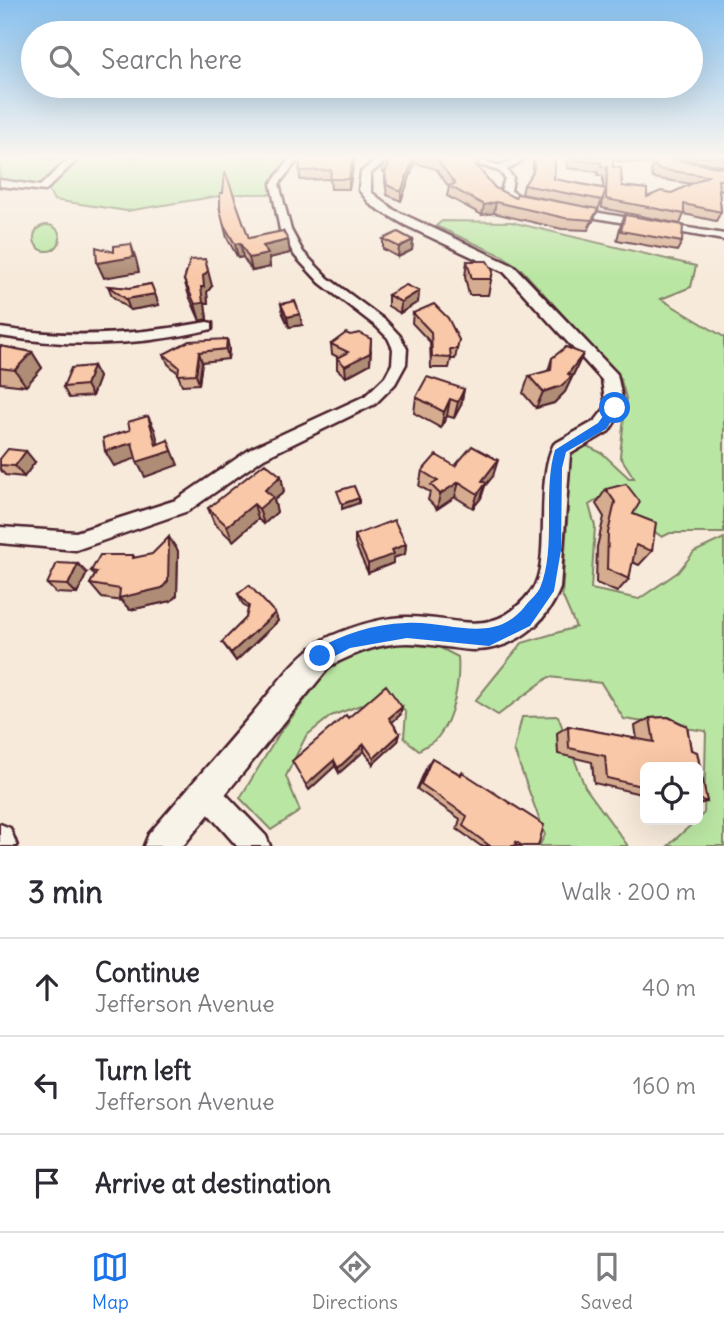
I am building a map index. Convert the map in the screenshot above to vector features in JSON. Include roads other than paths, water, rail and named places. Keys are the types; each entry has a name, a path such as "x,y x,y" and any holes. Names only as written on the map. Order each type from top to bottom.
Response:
{"street":[{"path":"0,535 76,541 181,506 258,453 370,400 381,391 399,364 401,351 396,337 383,324 331,287 297,253 281,217 277,196"},
{"path":"161,846 320,656 347,640 407,630 489,638 524,620 546,591 554,550 555,468 561,450 602,426 615,408 611,378 564,331 509,269 488,255 392,213 369,196"},
{"path":"511,196 545,207"},
{"path":"558,209 724,237"},
{"path":"0,332 38,339 131,340 207,326"},
{"path":"207,793 256,846"},
{"path":"0,838 3,846"}]}
